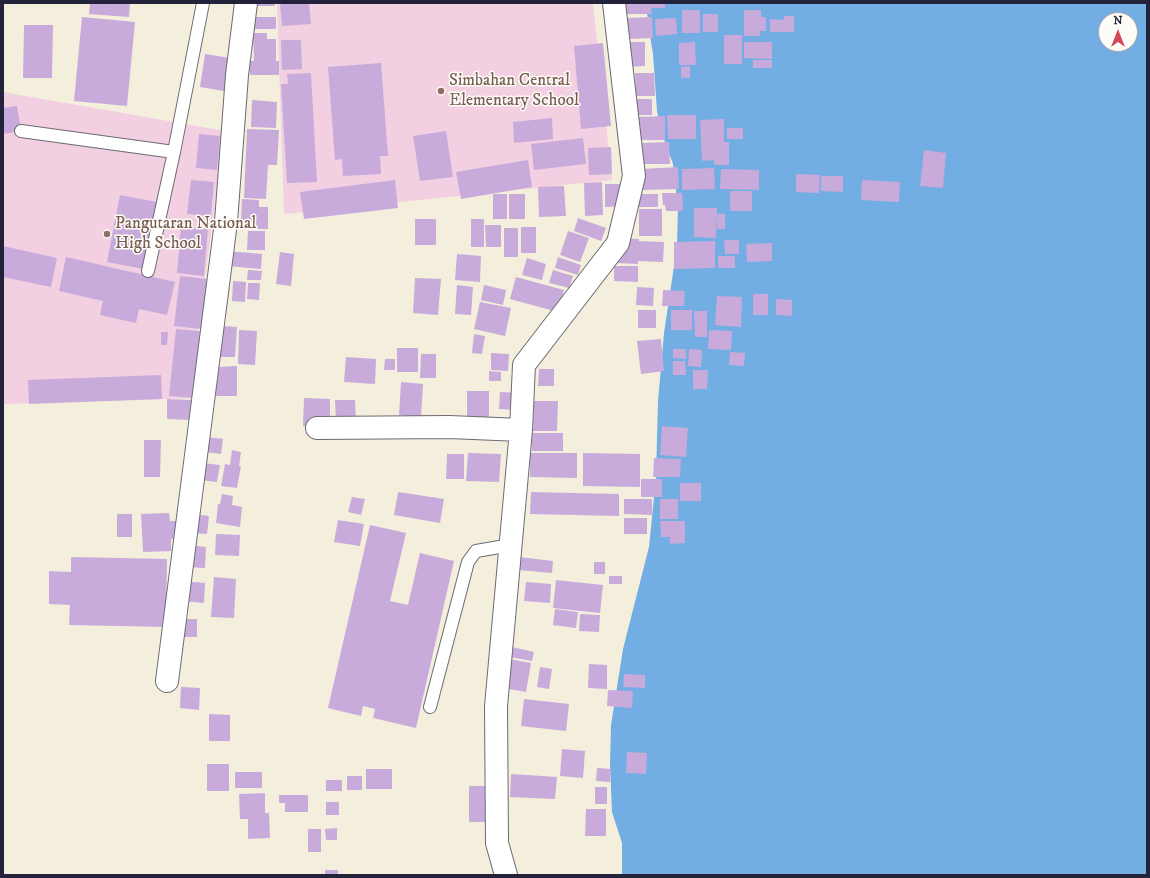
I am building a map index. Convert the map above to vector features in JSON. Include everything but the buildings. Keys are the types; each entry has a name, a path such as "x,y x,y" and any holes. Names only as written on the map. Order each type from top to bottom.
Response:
{"street":[{"path":"166,681 226,222 237,75 246,3"},
{"path":"506,875 497,843 496,706 521,430 524,365 618,243 634,176 614,3"},
{"path":"317,428 450,427 521,430"}],"lane":[{"path":"148,271 174,152 203,3"},
{"path":"21,131 174,152"},
{"path":"430,707 468,562 476,551 511,545"}],"shaded area":[{"name":"Simbahan Central Elementary School","path":"277,3 593,3 612,180 284,214"},
{"name":"Pangutaran National High School","path":"3,92 225,131 197,337 193,398 3,404"}],"water":[{"path":"646,3 1147,3 1147,875 622,875 622,843 612,812 610,765 611,725 623,649 649,547 656,477 658,401 664,333 677,246 678,207 673,164 662,134 657,111 653,54"}],"place":[{"name":"Simbahan Central Elementary School","path":"441,91"},
{"name":"Pangutaran National High School","path":"107,234"}]}
